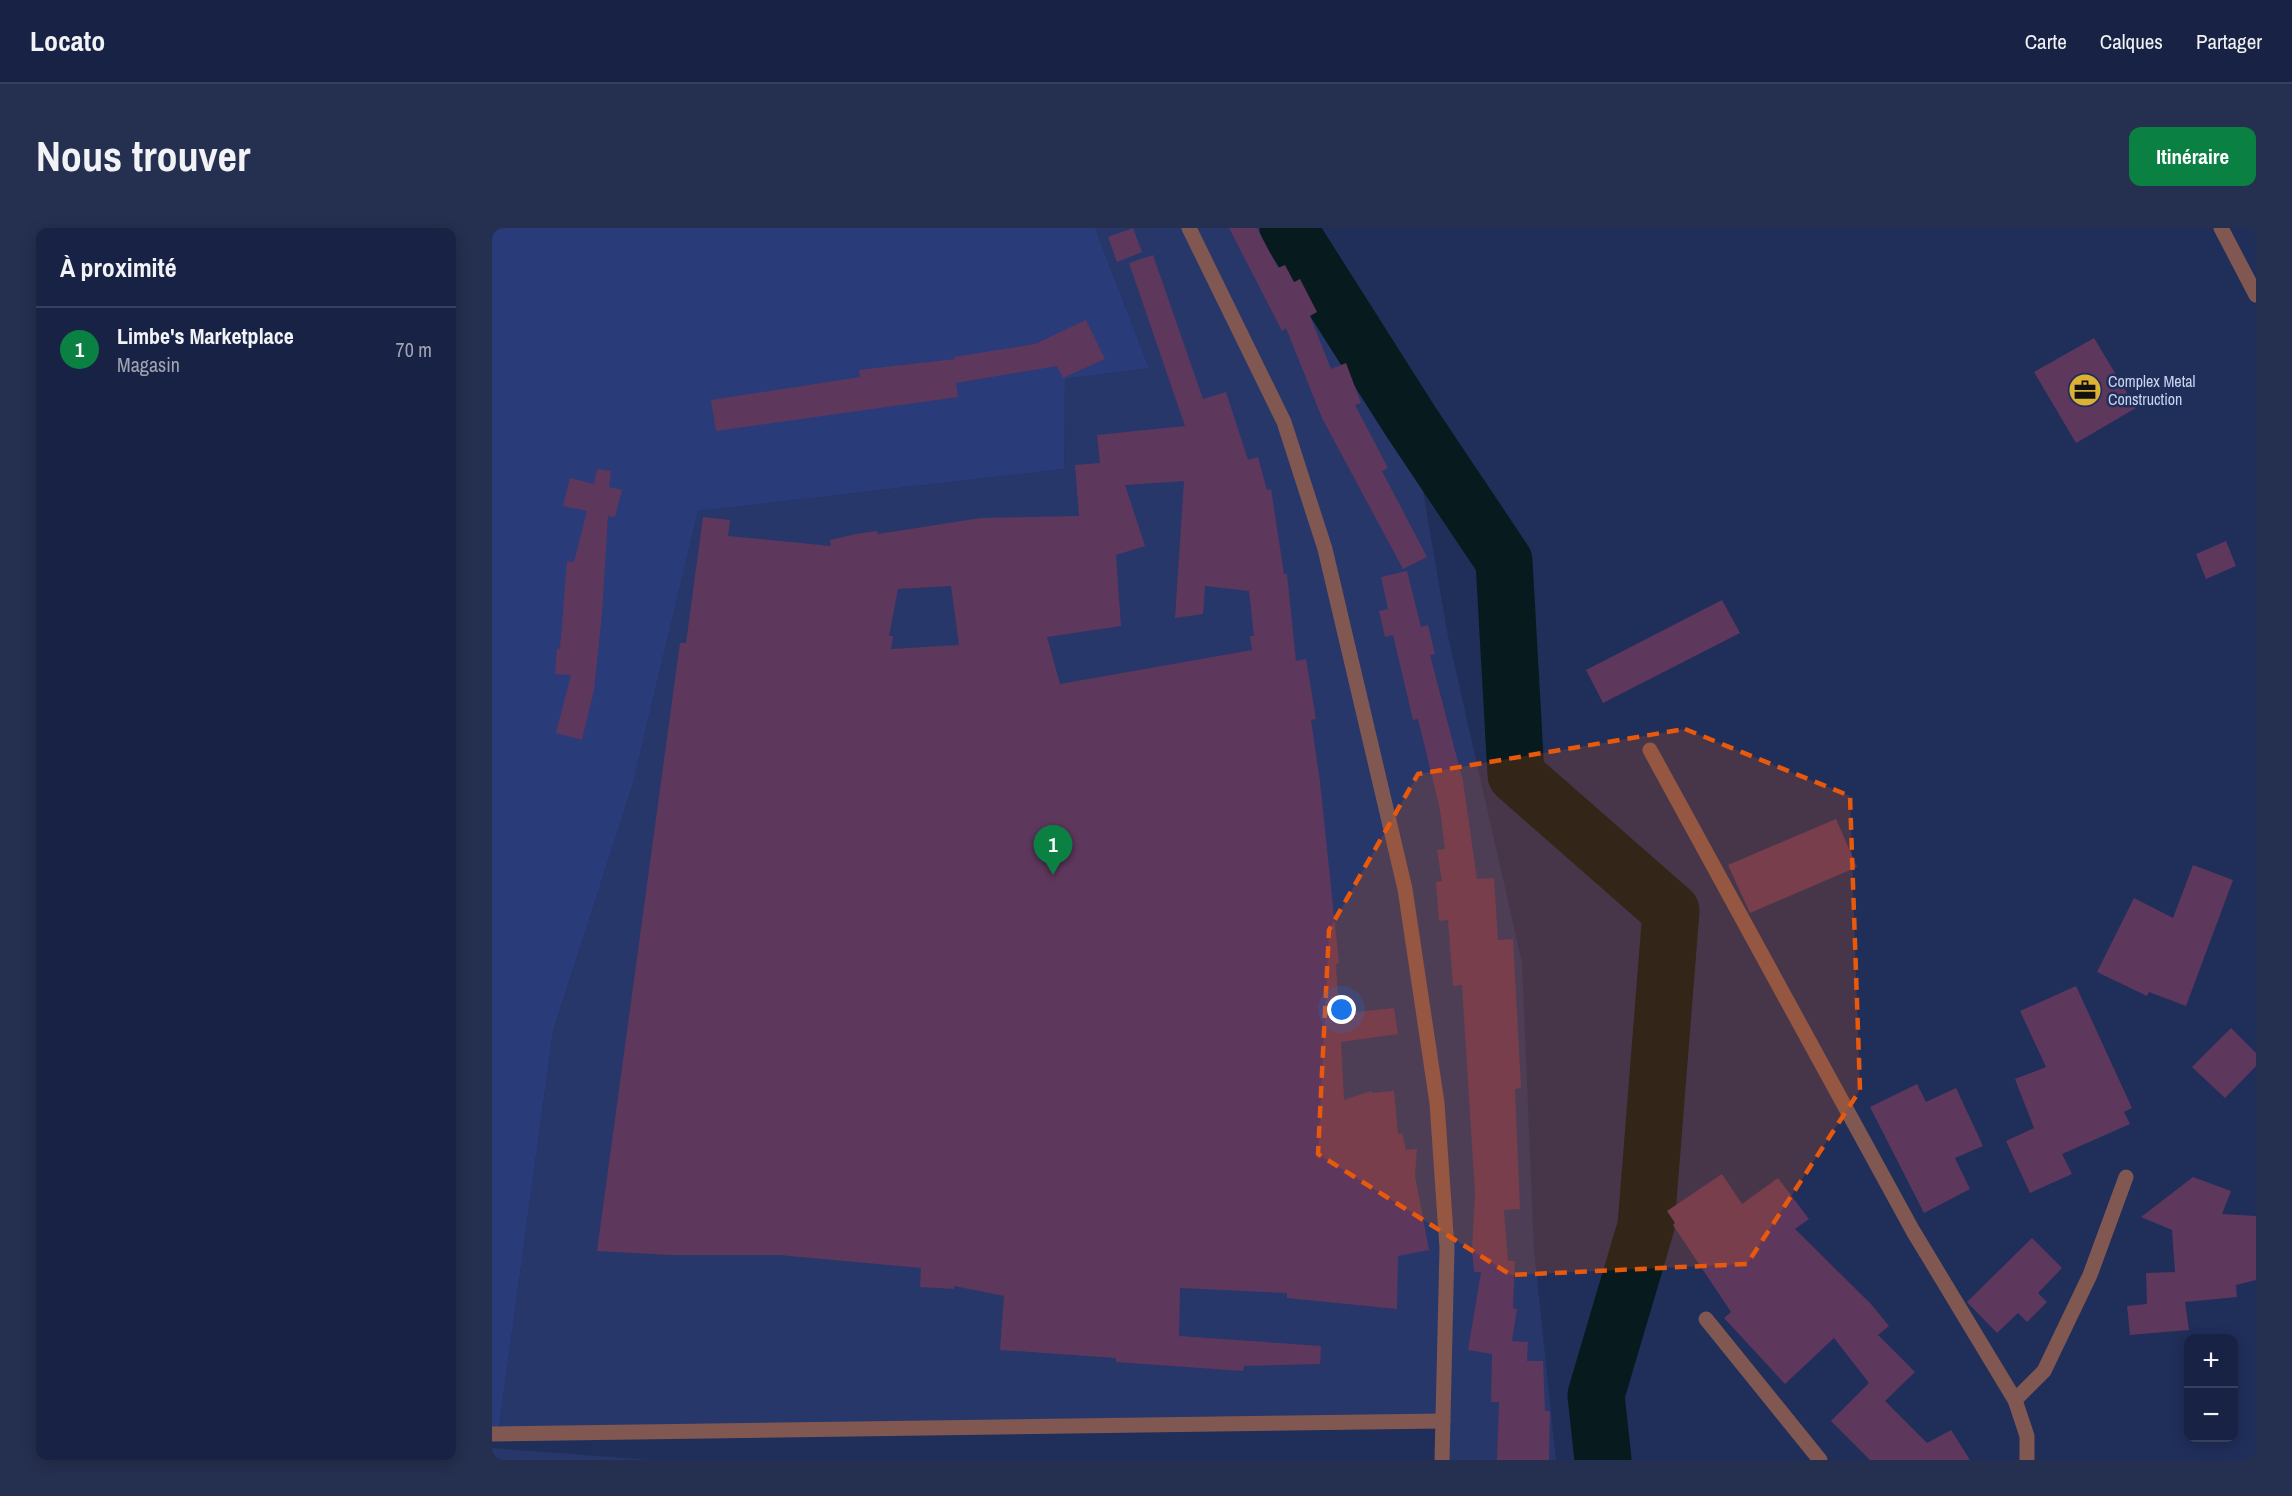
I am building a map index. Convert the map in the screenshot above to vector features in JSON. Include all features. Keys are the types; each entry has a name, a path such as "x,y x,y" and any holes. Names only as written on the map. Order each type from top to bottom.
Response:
{"street":[{"path":"1189,228 1284,422 1325,549 1405,889 1437,1102 1447,1248 1442,1460"},
{"path":"2221,228 2256,295"},
{"path":"1650,750 1913,1231 2015,1400 2027,1436 2027,1460"},
{"path":"2015,1400 2044,1371 2090,1275 2126,1177"},
{"path":"1706,1319 1820,1460"},
{"path":"492,1434 1443,1421"}],"highlighted area":[{"path":"1685,729 1850,796 1860,1090 1747,1264 1511,1275 1318,1154 1329,930 1418,774"}],"shaded area":[{"path":"492,228 1095,228 1149,368 1065,379 1064,469 698,511 632,787 553,1031 498,1434 492,1434"},
{"path":"1095,228 1288,228 1411,422 1448,636 1522,963 1534,1250 1556,1460 1442,1460 1443,1421 498,1434 553,1031 632,787 698,511 1064,469 1065,379 1149,368"},
{"path":"492,1448 651,1460 492,1460"}],"building":[{"path":"1133,228 1142,252 1117,262 1108,237"},
{"path":"1229,228 1257,228 1278,268 1285,265 1294,282 1300,279 1317,312 1310,316 1331,369 1346,363 1361,403 1355,405 1388,468 1382,471 1427,557 1403,569 1322,418 1286,328 1282,331"},
{"path":"1153,255 1203,399 1226,392 1248,460 1258,457 1267,490 1271,489 1284,574 1287,574 1296,661 1306,659 1316,719 1311,720 1320,782 1339,963 1336,964 1339,1014 1394,1008 1398,1034 1341,1042 1344,1100 1371,1091 1372,1093 1394,1091 1398,1134 1402,1133 1406,1150 1417,1149 1415,1176 1429,1250 1398,1256 1397,1309 1287,1298 1287,1293 1180,1288 1179,1336 1321,1346 1320,1364 1244,1366 1243,1371 1116,1362 1116,1358 1000,1350 1004,1296 954,1286 954,1289 920,1287 921,1268 779,1255 671,1255 597,1251 680,643 686,643 703,517 730,520 728,536 831,546 830,540 856,534 877,531 878,534 981,518 1079,516 1075,465 1100,463 1097,435 1185,426 1129,263","holes":["1184,481 1175,618 1203,614 1205,586 1249,591 1254,636 1250,636 1252,650 1060,684 1047,637 1121,626 1116,555 1145,546 1125,485","951,586 959,645 891,649 893,636 889,636 898,589"]},
{"path":"1086,320 1105,359 1063,378 1057,366 956,383 958,397 716,431 711,400 860,377 859,370 955,359 954,357 1035,344"},
{"name":"Complex Metal Construction","path":"2094,338 2136,408 2076,443 2034,372"},
{"path":"597,469 611,471 609,487 622,490 615,517 608,516 602,614 594,690 582,740 556,733 571,675 555,674 557,648 560,649 567,561 574,562 587,511 563,506 570,478 594,484"},
{"path":"2226,541 2236,566 2206,579 2196,554"},
{"path":"1407,571 1421,627 1428,625 1435,654 1430,655 1463,781 1477,879 1494,878 1498,940 1513,939 1521,1088 1515,1089 1520,1209 1504,1210 1508,1261 1515,1261 1513,1308 1517,1309 1512,1341 1528,1342 1527,1361 1543,1361 1545,1411 1550,1411 1549,1460 1497,1460 1499,1402 1491,1402 1492,1354 1468,1350 1481,1272 1474,1272 1472,1250 1475,1193 1462,985 1453,986 1448,920 1439,921 1436,882 1442,881 1437,850 1445,849 1440,809 1418,719 1413,720 1393,635 1385,637 1379,611 1388,609 1381,577"},
{"path":"1722,600 1740,633 1603,703 1586,670"},
{"path":"1836,819 1857,867 1750,913 1728,865"},
{"path":"2193,865 2233,880 2186,1006 2149,992 2147,996 2097,972 2134,898 2173,918"},
{"path":"2076,986 2132,1108 2124,1112 2130,1124 2062,1154 2072,1174 2030,1193 2006,1141 2034,1128 2015,1079 2046,1067 2020,1011"},
{"path":"2231,1028 2256,1053 2256,1066 2225,1098 2192,1067"},
{"path":"1917,1084 1926,1102 1956,1088 1983,1146 1955,1158 1970,1189 1924,1213 1870,1107"},
{"path":"1722,1174 1742,1204 1778,1178 1809,1219 1795,1229 1871,1304 1889,1326 1878,1335 1915,1372 1885,1401 1927,1443 1951,1430 1970,1460 1870,1460 1831,1421 1869,1383 1834,1338 1785,1384 1724,1318 1731,1312 1673,1225 1675,1223 1667,1211"},
{"path":"2193,1177 2231,1191 2222,1214 2256,1216 2256,1280 2236,1285 2237,1297 2185,1302 2189,1330 2130,1335 2127,1306 2147,1304 2146,1273 2175,1272 2172,1230 2141,1217"},
{"path":"2032,1238 2062,1268 2038,1293 2047,1302 2027,1322 2018,1313 1997,1333 1967,1302"}],"waterway":[{"path":"1288,228 1411,422 1504,561 1516,775 1671,911 1646,1226 1596,1395 1603,1460"}],"place":[{"name":"Complex Metal Construction","path":"2085,390"},
{"name":"Limbe's Marketplace","path":"1053,875"}]}
